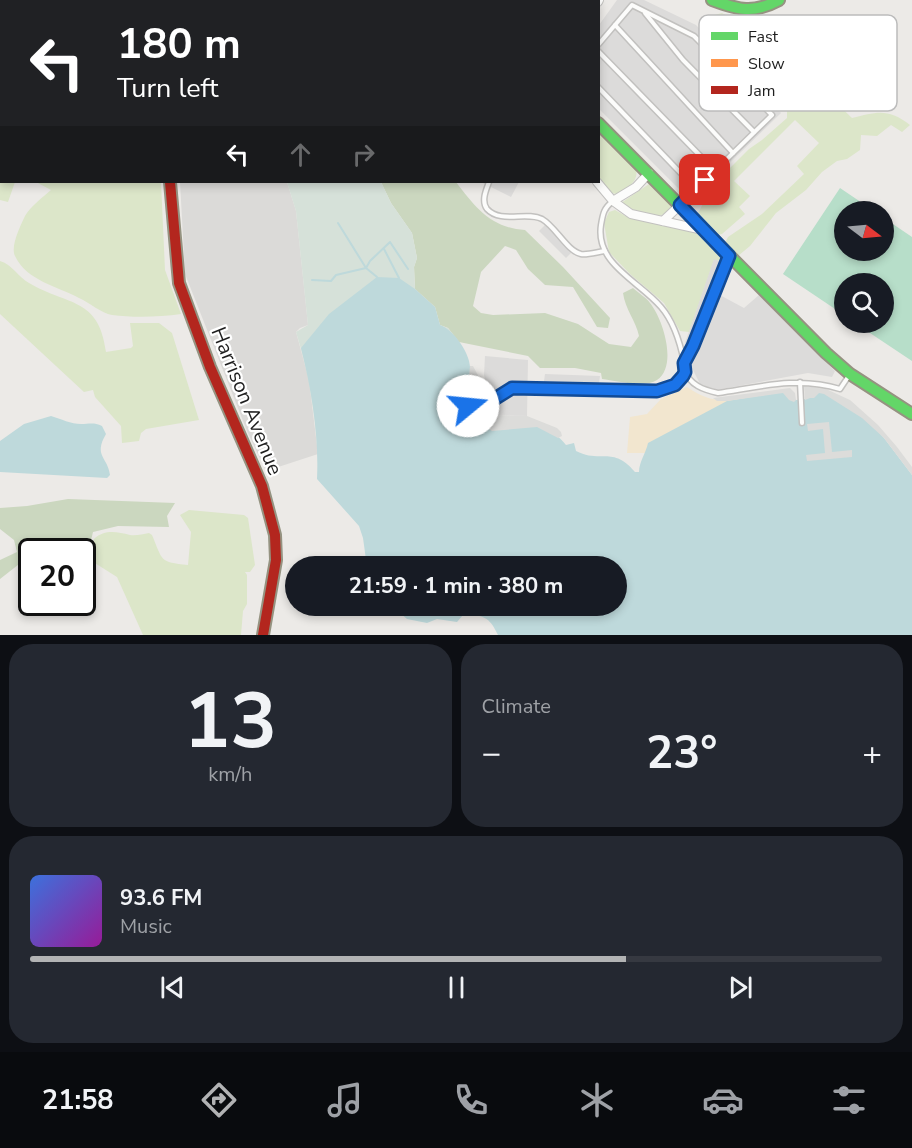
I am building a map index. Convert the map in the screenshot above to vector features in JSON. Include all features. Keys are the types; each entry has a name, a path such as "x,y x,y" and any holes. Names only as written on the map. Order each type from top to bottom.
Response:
{"street":[{"path":"712,0 751,11 767,7 779,0"},
{"path":"600,125 826,353 850,374 912,414"},
{"path":"613,201 636,188 649,173"},
{"name":"Harrison Avenue","path":"170,183 180,283 210,367 262,486 275,535 276,560 263,635"},
{"path":"598,183 613,201 631,214 704,231"},
{"path":"663,221 680,205"}],"lane":[{"path":"600,43 632,5 694,36 699,41"},
{"path":"643,10 699,76"},
{"path":"615,25 733,153"},
{"path":"600,53 715,171"},
{"path":"600,89 696,189"},
{"path":"733,111 754,132"},
{"path":"680,205 772,115 768,111"},
{"path":"489,183 484,202 493,213 540,218 581,254 605,251"},
{"path":"613,201 602,214 600,230 605,251 611,261 652,297 666,313 678,336 685,372 694,384 718,393 800,382 825,384 840,389 850,374"},
{"path":"684,363 729,256"},
{"path":"468,406 496,398 512,388 662,390 675,385 685,372"},
{"path":"800,382 802,423"}],"shaded area":[{"path":"617,0 644,0 696,25 699,28 699,111 779,111 781,113 691,201 600,110 600,24"},
{"path":"180,183 287,183 296,211 308,325 296,332 309,380 318,454 266,471 247,431 185,274"},
{"path":"287,183 381,183 391,203 412,233 417,258 414,267 415,289 435,307 440,325 448,328 459,342 439,352 318,456 311,394 296,332 308,325 296,211"},
{"path":"483,183 518,183 511,197"},
{"path":"545,225 572,252 566,258 539,231"},
{"path":"714,259 725,263 693,346 685,343"},
{"path":"718,294 744,308 759,295 835,371 832,377 808,373 716,390 700,384 691,366"},
{"path":"485,356 528,360 527,416 495,415 484,375"},
{"path":"545,374 600,376 598,390 543,388"}],"green space":[{"path":"787,111 845,111 852,118 882,113 895,116 910,125 902,132 891,125 877,136 861,135 860,150 847,159 837,161 822,172 806,190 776,213 750,246 738,256 725,243 728,237 762,214 804,174 797,166 819,143 795,120 734,181 750,196 739,207 745,214 722,234 717,235 698,213 713,185 749,149 787,118"},
{"path":"600,132 636,168 634,181 616,194 612,193 600,179"},
{"path":"0,183 15,183 8,202 0,200"},
{"path":"38,183 161,183 165,270 181,314 138,317 108,314 43,282 27,271 15,256 15,241 27,212 51,190"},
{"path":"381,183 457,183 477,208 493,221 525,230 610,318 608,328 597,327 573,287 545,285 528,269 516,250 505,246 481,272 473,306 481,313 493,315 545,313 578,324 609,344 631,347 639,336 623,293 633,288 650,303 660,320 667,354 667,364 663,373 657,380 645,384 602,379 601,373 575,368 540,368 528,356 459,342 448,328 440,325 435,307 415,289 414,267 417,258 412,233 391,203"},
{"path":"649,184 673,205 664,214 646,214 621,203"},
{"path":"840,188 859,201 834,201 834,261 894,261 894,225 912,237 912,361 870,333 894,333 894,273 834,273 834,308 783,274"},
{"path":"615,210 629,218 691,230 707,240 706,242 723,259 714,260 689,332 680,331 664,303 630,274 609,252 604,223 609,212"},
{"path":"0,261 29,283 69,300 89,312 97,321 106,352 133,346 130,323 159,323 172,333 199,420 146,429 141,433 139,441 122,443 121,426 95,397 93,390 84,392 0,314"},
{"path":"68,499 175,503 167,516 169,527 118,526 93,532 92,538 18,538 18,565 0,579 0,560 17,552 14,540 0,529 0,508"},
{"path":"189,510 244,515 248,518 255,565 250,572 245,572 247,575 247,604 243,611 241,635 143,635 117,577 96,564 95,538 102,534 116,532 130,535 149,533 163,559 188,565 191,532 180,515"}],"sand":[{"path":"687,387 718,400 753,396 642,460 645,453 627,453 630,417 647,414 661,399"}],"water":[{"path":"377,277 399,278 435,307 440,325 454,335 465,350 471,372 485,399 488,417 541,427 559,437 566,445 574,443 576,451 585,455 620,459 635,472 639,472 648,443 727,401 783,392 796,400 806,399 818,391 846,403 884,438 912,475 912,635 498,635 488,620 479,616 627,616 627,556 365,556 359,526 317,479 314,413 301,348 329,314"},
{"path":"51,416 74,423 102,426 106,434 102,441 101,452 109,469 110,475 107,478 0,472 0,441 24,424"},
{"path":"404,616 462,616 457,622 437,619 427,623 407,619"}],"pier":[{"path":"470,366 473,366 481,381 487,386 489,394 482,396 476,388 469,376"},
{"path":"804,386 826,389 850,400 878,425 897,447 912,467 912,475 884,438 862,418 824,394 819,393 814,398 805,400"},
{"path":"790,388 795,393 794,402 783,393 727,401 717,401 713,398"},
{"path":"492,405 496,415 527,416 557,428 562,436 558,438 537,427 492,431 487,428 479,409"},
{"path":"829,422 832,452 852,450 852,457 807,461 806,455 825,453 823,429 808,431 807,424"}],"waterway":[{"path":"338,223 366,268 377,277"},
{"path":"312,280 331,281 336,275 366,268 370,261 390,242 408,269"},
{"path":"384,249 399,278"}],"traffic: fast":[{"path":"712,0 746,9 761,7 779,0"},
{"path":"600,125 826,353 850,374 912,414"}],"traffic: jam":[{"path":"170,183 179,283 210,367 262,486 275,535 276,560 263,635"}],"route":[{"path":"468,406 496,398 512,388 657,391 668,389 680,381 685,372 684,363 729,256 680,205 705,180"}]}
